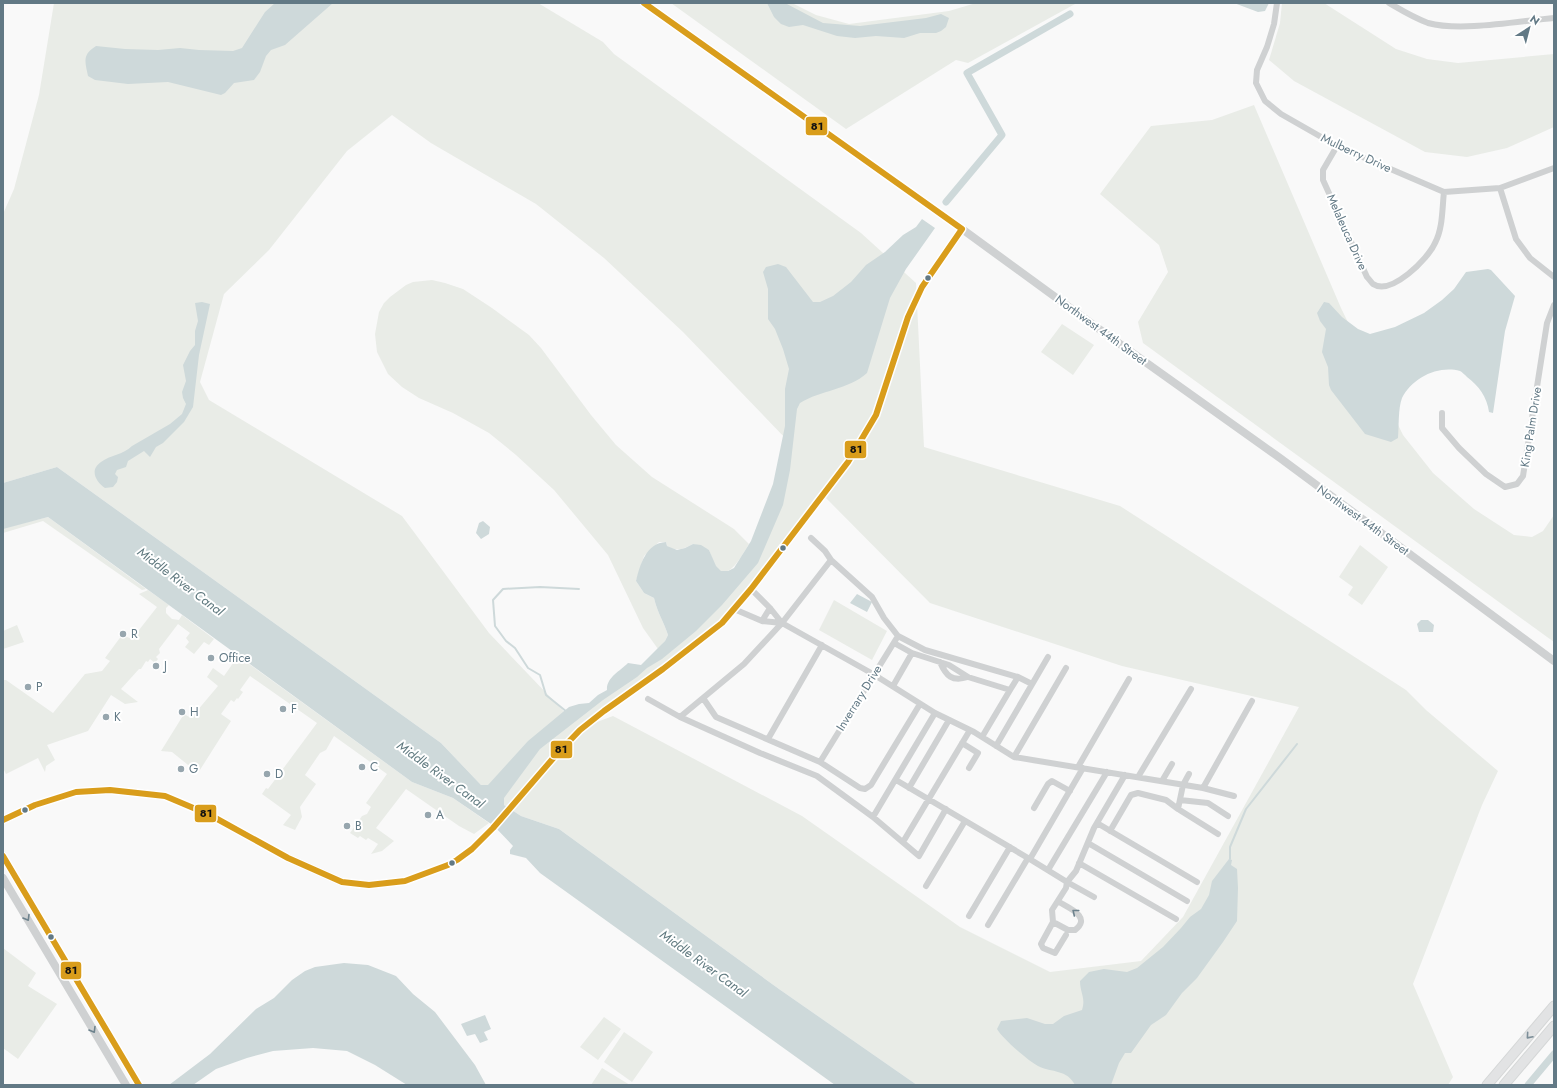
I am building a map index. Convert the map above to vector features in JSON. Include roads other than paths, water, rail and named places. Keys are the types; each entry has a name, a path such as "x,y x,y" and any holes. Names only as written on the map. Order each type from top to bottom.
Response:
{"main road":[{"path":"1486,1085 1554,1006"},
{"path":"1504,1085 1554,1026"}],"street":[{"name":"Northwest 44th Street","path":"644,3 962,229 1111,338 1280,458 1554,661"},
{"name":"Mulberry Drive","path":"1277,3 1274,24 1267,47 1257,70 1256,83 1265,101 1281,114 1337,146 1444,192 1500,188 1554,168"},
{"path":"1389,3 1407,14 1428,23 1454,27 1554,18"},
{"name":"Melaleuca Drive","path":"1337,146 1323,170 1323,180 1367,277 1373,284 1381,287 1389,285 1412,272 1427,258 1440,231 1444,192"},
{"path":"1500,188 1516,239 1530,258 1554,277"},
{"path":"3,820 35,805 84,791 110,790 165,796 210,815 288,858 342,882 369,884 404,882 448,865 472,848 493,828 556,755 580,730 722,623 751,589 848,462 876,415 908,317 922,287 962,229"},
{"name":"King Palm Drive","path":"1442,413 1442,428 1459,448 1486,474 1505,487 1517,484 1523,476 1547,323 1554,305"},
{"path":"811,538 825,551 831,560 872,597 884,618 898,636 925,650 1018,677 1032,684"},
{"path":"680,717 744,664 782,624 831,560"},
{"path":"751,589 770,608 782,624"},
{"path":"762,621 770,608"},
{"path":"734,609 762,621 782,624 822,645 893,686 935,713 970,730 1014,757 1203,788 1234,796"},
{"name":"Inverrary Drive","path":"820,762 873,674 898,636"},
{"path":"894,643 912,653 949,665 968,677 1010,690"},
{"path":"768,739 822,645"},
{"path":"893,686 912,653"},
{"path":"996,746 1048,657"},
{"path":"940,662 945,673 954,679 968,677"},
{"path":"1014,757 1066,668"},
{"path":"982,737 1018,677"},
{"path":"988,925 1070,791 1129,679"},
{"path":"1138,777 1191,689"},
{"path":"703,698 716,717 820,762 860,788 865,789 871,785 920,704"},
{"path":"648,699 680,717 760,753 817,776 874,817 919,856 946,809"},
{"path":"1203,788 1252,701"},
{"path":"874,817 935,713"},
{"path":"910,788 949,720"},
{"path":"903,842 970,730"},
{"path":"962,744 978,753 969,768"},
{"path":"1162,781 1172,764"},
{"path":"1048,870 1107,772"},
{"path":"1178,809 1184,785 1190,774"},
{"path":"1066,935 1055,953 1043,948 1041,944 1053,922 1052,910 1059,902 1066,888 1067,882 1079,864 1097,823 1124,775"},
{"path":"896,780 1094,897"},
{"path":"1034,808 1048,784 1052,781 1070,791"},
{"path":"1110,831 1132,796 1138,793 1166,800 1218,834"},
{"path":"1180,800 1208,803 1228,816"},
{"path":"926,886 965,821"},
{"path":"1097,823 1197,882"},
{"path":"1088,842 1187,901"},
{"path":"969,916 1010,847"},
{"path":"3,856 139,1085"},
{"path":"1079,864 1176,918"},
{"path":"3,878 126,1085"},
{"path":"1053,922 1071,931 1075,930 1081,924 1078,913 1059,902"}],"water":[{"path":"275,3 333,3 285,45 271,50 266,56 260,72 254,80 234,83 225,93 221,95 168,82 128,84 95,80 88,76 86,66 87,55 88,52 96,46 158,50 180,48 233,51 242,48 265,12"},
{"path":"767,3 785,3 823,23 860,26 926,18 941,14 949,18 946,27 936,33 920,33 904,38 876,36 855,38 837,36 803,25 789,27 781,24 774,17"},
{"path":"1234,3 1269,3 1265,11 1258,12"},
{"name":"Middle River Canal","path":"922,219 935,228 906,269 890,298 867,373 860,379 843,387 817,395 800,403 797,409 790,470 783,505 758,563 722,605 696,631 662,659 603,700 540,749 504,798 504,805 521,816 559,829 779,989 917,1085 835,1085 540,873 526,858 510,854 510,850 513,846 494,826 453,798 412,782 48,517 3,529 3,483 57,467 441,743 481,785 488,785 528,741 569,707 589,703 598,695 607,690 607,686 611,678 628,663 641,665 665,641 668,635 654,598 644,593 636,581 642,562 653,546 666,542 667,546 677,550 693,544 701,545 709,550 716,566 721,571 728,571 734,568 751,541 773,484 785,426 785,389 789,369 775,329 768,319 768,289 763,272 766,267 778,264 786,267 813,302 820,302 833,296 851,282 866,265 885,252 903,235 916,227"},
{"path":"1488,269 1491,270 1515,296 1505,331 1493,413 1489,412 1486,401 1479,388 1463,373 1460,371 1443,370 1426,375 1412,384 1406,391 1402,398 1400,407 1398,438 1391,442 1365,434 1331,390 1329,385 1328,367 1322,352 1326,329 1320,321 1317,313 1324,302 1329,303 1342,317 1358,329 1370,334 1395,327 1424,313 1454,289 1466,272"},
{"path":"202,302 210,304 199,355 193,407 184,422 163,443 156,447 150,457 144,451 128,461 126,467 117,470 115,474 118,477 117,482 113,487 105,488 99,483 95,476 95,469 97,465 125,451 170,424 182,414 186,404 182,392 186,381 183,365 190,351 195,345 195,331 198,321 195,303"},
{"path":"483,521 490,527 489,534 481,539 476,533 479,523"},
{"path":"857,594 872,602 867,612 850,603"},
{"path":"1421,620 1428,620 1434,625 1433,632 1419,632 1417,624"},
{"path":"1229,859 1232,860 1231,865 1237,869 1237,921 1197,978 1182,993 1166,1015 1151,1025 1131,1053 1125,1053 1119,1063 1111,1085 1075,1085 1068,1076 1038,1066 1028,1059 1004,1038 997,1029 1001,1021 1027,1018 1045,1024 1053,1024 1064,1016 1082,1010 1083,999 1080,981 1089,972 1104,969 1127,972 1137,968 1163,947 1190,917 1201,909 1209,895 1212,881"},
{"path":"344,963 368,965 396,976 413,994 435,1012 475,1065 486,1085 407,1085 375,1065 347,1051 313,1048 273,1051 216,1069 193,1085 169,1085 210,1054 256,1009 274,998 292,980 305,971 315,967"},
{"path":"485,1015 491,1029 484,1032 488,1040 480,1043 475,1034 467,1036 461,1024"}],"waterway":[{"path":"946,202 1002,135 967,73 1070,14"},
{"path":"567,712 546,695 540,675 528,668 515,648 506,641 495,626 493,600 503,589 540,587 579,589"},
{"path":"1230,859 1230,847 1246,809 1297,744"},
{"path":"1528,1085 1554,1054"}],"place":[{"name":"R","path":"123,634"},
{"name":"Office","path":"211,658"},
{"name":"J","path":"156,666"},
{"name":"P","path":"28,687"},
{"name":"F","path":"283,709"},
{"name":"H","path":"182,712"},
{"name":"K","path":"106,717"},
{"name":"C","path":"362,767"},
{"name":"G","path":"181,769"},
{"name":"D","path":"267,774"},
{"name":"A","path":"428,815"},
{"name":"B","path":"347,826"}]}
